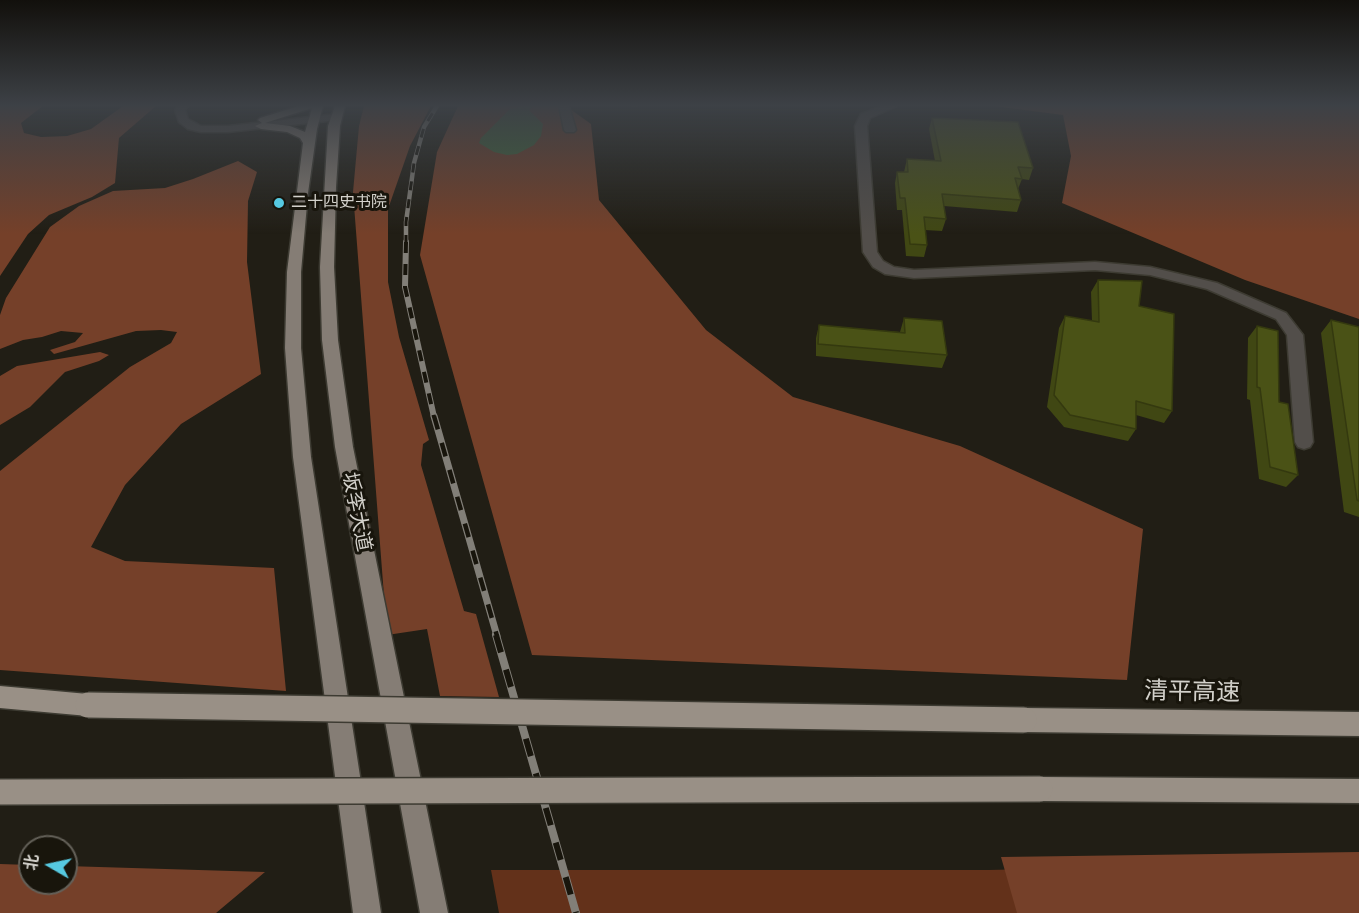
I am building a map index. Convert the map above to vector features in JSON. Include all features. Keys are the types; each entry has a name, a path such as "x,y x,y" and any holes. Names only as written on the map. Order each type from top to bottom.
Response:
{"highway":[{"name":"清平高速","path":"0,697 88,705 1359,724"},
{"path":"0,792 1040,789 1359,791"}],"main road":[{"path":"308,149 294,272 293,348 302,457 367,913"},
{"name":"坂李大道","path":"335,149 327,267 330,340 344,447 434,913"}],"street":[{"path":"863,149 870,252 878,264 890,271 914,274 1095,266 1150,271 1212,286 1281,316 1295,335 1304,442"}],"shaded area":[{"path":"0,149 118,149 115,183 92,197 49,215 28,234 0,276"},
{"path":"357,149 409,149 388,209 388,282 399,337 429,440 423,444 421,465 464,611 476,614 499,697 440,696 427,629 387,635 353,192"},
{"path":"439,149 594,149 599,200 706,330 793,397 960,446 1143,529 1127,680 532,655 420,255"},
{"path":"488,149 527,149 517,154 507,155"},
{"path":"1070,149 1359,149 1359,319 1245,280 1062,203 1071,156"},
{"path":"238,161 257,172 248,201 247,262 261,374 181,424 125,485 91,547 125,561 274,568 286,691 0,670 0,471 130,367 171,343 177,332 136,331 54,354 50,350 75,342 83,333 61,331 23,340 0,349 0,315 6,298 50,227 79,206 113,191 165,188"},
{"path":"100,352 109,355 99,361 65,372 30,407 0,425 0,376 17,366"},
{"path":"1359,852 1359,913 1017,913 1001,857"},
{"path":"1359,862 1359,913 499,913 491,870 988,870"},
{"path":"0,864 18,865 18,895 78,895 78,866 265,872 216,913 0,913"}],"building":[{"path":"938,149 1027,149 1033,168 1018,167 1022,179 1015,178 1021,200 942,194 946,219 924,217 927,245 910,244 905,198 900,198 897,172 908,172 907,159 941,161"},
{"path":"1098,280 1142,281 1139,306 1174,314 1172,411 1136,401 1136,429 1070,415 1054,395 1065,316 1099,322"},
{"path":"904,318 942,321 947,355 818,344 819,325 905,333"},
{"path":"1331,320 1359,327 1359,501 1357,500"},
{"path":"1257,326 1278,331 1279,402 1288,404 1298,475 1270,467 1260,388 1257,387"}],"railway":[{"path":"406,242 406,222 418,149"},
{"path":"406,242 405,287 434,417"},
{"path":"434,416 497,636"},
{"path":"496,635 576,913"}],"place":[{"name":"二十四史书院","path":"279,203"}]}
